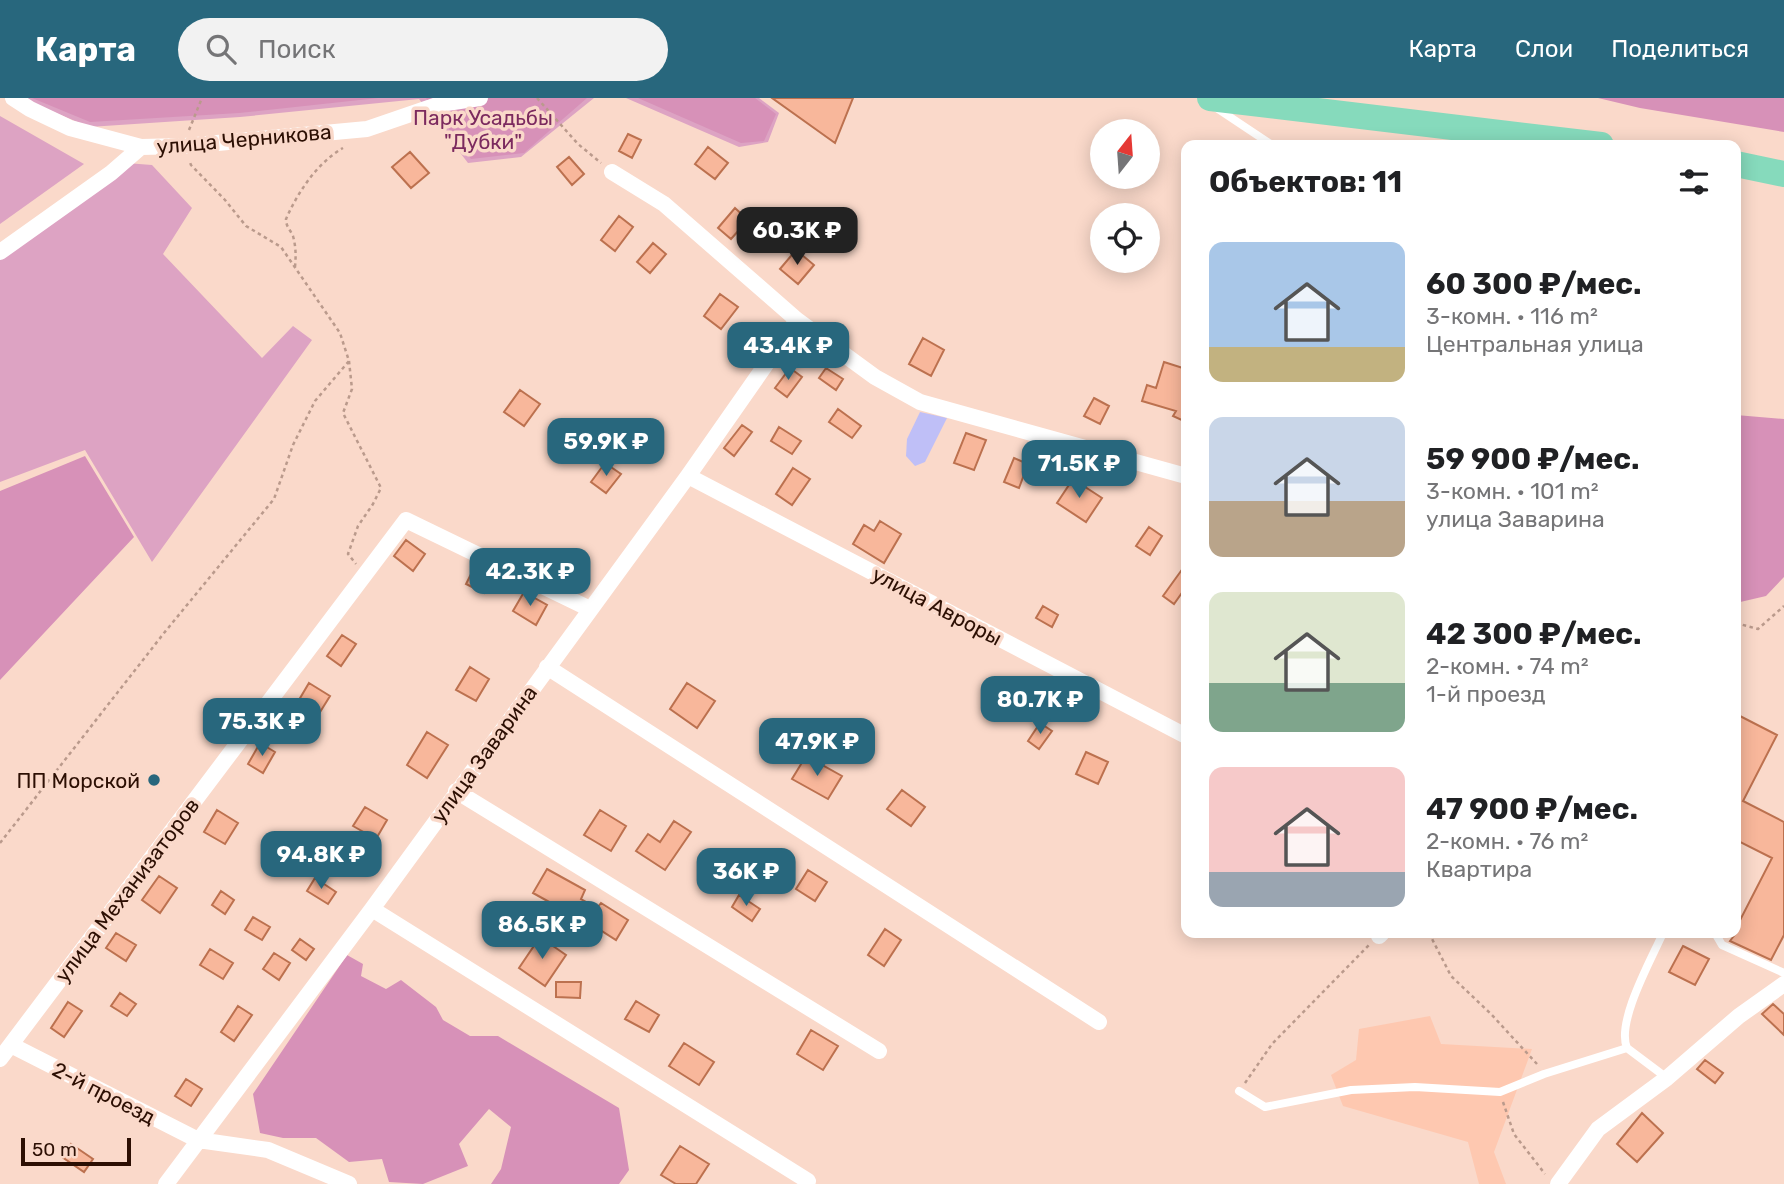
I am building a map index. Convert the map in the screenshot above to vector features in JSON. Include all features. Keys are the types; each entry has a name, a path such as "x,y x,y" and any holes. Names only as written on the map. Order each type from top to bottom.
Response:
{"main road":[{"path":"1210,98 1275,103 1516,140"},
{"path":"1741,165 1784,174"}],"street":[{"name":"улица Черникова","path":"13,98 69,128 141,147 185,146 367,129 440,104 481,98"},
{"path":"0,251 111,173 141,147"},
{"path":"612,172 664,204 797,320 875,377 920,402 1181,475"},
{"name":"улица Заварина","path":"166,1184 372,909 688,475 797,320"},
{"name":"улица Авроры","path":"688,475 1181,733"},
{"name":"улица Механизаторов","path":"0,1059 406,520 590,609"},
{"path":"547,667 1099,1022"},
{"path":"456,791 879,1051"},
{"path":"372,909 808,1181"},
{"path":"1553,1180 1598,1129 1784,984"},
{"name":"2-й проезд","path":"11,1045 198,1140 268,1150 349,1184"}],"lane":[{"path":"1200,98 1264,140"},
{"path":"1660,938 1625,1019 1624,1041 1627,1048 1667,1077"},
{"path":"1718,938 1722,945 1784,973"},
{"path":"1239,1091 1265,1107 1351,1090 1415,1087 1500,1092 1544,1074 1627,1048"}],"path":[{"path":"202,98 191,122 185,146 191,165 246,226 281,247 340,333 349,361 352,389 343,412 381,488 358,526 348,554 364,575"},
{"path":"537,98 579,144 612,172"},
{"path":"295,267 296,253 292,233 286,225 291,208 316,172 335,153 367,129"},
{"path":"0,843 164,633 274,499 293,445 315,401 349,361"},
{"path":"1741,624 1758,629 1784,606"},
{"path":"1239,1091 1272,1044 1376,938"},
{"path":"1432,938 1451,976 1491,1014 1544,1074"},
{"path":"1500,1092 1514,1134 1553,1180"}],"shaded area":[{"path":"1430,1016 1441,1044 1532,1049 1494,1152 1506,1184 1479,1184 1468,1142 1343,1106 1331,1075 1356,1060 1359,1029"}],"green space":[{"name":"Парк Усадьбы \"Дубки\"","path":"21,98 594,98 521,157 468,163 419,99 240,117 89,127"},
{"path":"32,98 378,98 239,113 90,122"},
{"path":"426,98 587,98 524,153 471,159"},
{"path":"626,98 759,98 779,113 768,142 739,147"},
{"path":"638,98 755,98 776,114 764,141 741,143"},
{"path":"1598,98 1784,98 1784,132 1640,108"},
{"path":"0,116 84,164 0,224"},
{"path":"126,163 152,165 192,208 163,254 262,358 293,326 312,340 152,562 85,450 0,482 0,259"},
{"path":"1741,415 1784,419 1784,577 1766,596 1741,602"},
{"path":"85,456 134,537 0,680 0,491"},
{"path":"347,955 363,964 361,976 386,989 401,980 436,1007 443,1020 470,1036 498,1036 619,1108 629,1170 619,1184 491,1184 501,1169 511,1127 489,1109 459,1144 468,1166 423,1184 389,1182 382,1159 349,1162 316,1138 283,1138 260,1133 253,1094"}],"water":[{"path":"920,412 947,418 925,462 915,466 906,456 907,439"}],"building":[{"path":"772,98 853,98 835,143"},
{"path":"628,134 641,140 632,158 619,151"},
{"path":"708,147 728,163 715,179 695,164"},
{"path":"410,152 429,173 411,188 392,167"},
{"path":"569,157 584,174 572,185 557,167"},
{"path":"735,208 748,220 731,239 718,228"},
{"path":"619,216 633,227 615,251 601,240"},
{"path":"653,243 666,254 650,273 637,262"},
{"path":"796,250 814,265 798,284 780,269"},
{"path":"720,294 738,307 721,329 704,316"},
{"path":"923,338 944,350 931,376 909,364"},
{"path":"1164,362 1181,367 1181,420 1173,416 1176,411 1142,401 1147,385 1156,388"},
{"path":"790,368 802,377 787,397 775,388"},
{"path":"826,368 843,379 836,390 819,378"},
{"path":"520,390 540,404 524,426 504,412"},
{"path":"1094,398 1109,406 1100,424 1084,416"},
{"path":"838,409 861,426 852,438 829,422"},
{"path":"742,425 752,432 734,456 724,448"},
{"path":"779,427 801,441 792,454 771,441"},
{"path":"966,433 986,440 974,470 954,463"},
{"path":"1014,458 1028,464 1019,488 1004,482"},
{"path":"605,463 621,474 606,493 591,482"},
{"path":"793,468 810,479 792,505 776,494"},
{"path":"1073,479 1102,498 1086,522 1057,503"},
{"path":"880,521 901,534 884,563 853,544 864,525 874,531"},
{"path":"1149,527 1162,536 1150,555 1136,546"},
{"path":"406,540 425,554 413,571 394,556"},
{"path":"474,568 492,577 484,593 466,584"},
{"path":"1181,571 1181,594 1174,604 1163,596"},
{"path":"524,592 547,605 536,625 513,611"},
{"path":"1043,606 1058,615 1052,627 1036,618"},
{"path":"342,635 356,644 341,666 327,656"},
{"path":"470,667 489,679 476,701 456,690"},
{"path":"309,683 330,696 317,717 296,705"},
{"path":"687,683 715,701 697,728 670,709"},
{"path":"1741,717 1777,735 1743,801 1784,822 1784,935 1771,960 1730,941 1732,938 1741,938 1741,918 1772,858 1741,842"},
{"path":"1040,723 1052,731 1039,749 1028,741"},
{"path":"427,732 448,745 427,778 407,765"},
{"path":"260,743 275,752 263,773 248,764"},
{"path":"1086,752 1108,762 1098,784 1076,774"},
{"path":"806,756 842,776 828,799 792,779"},
{"path":"902,790 925,807 911,826 887,809"},
{"path":"365,807 387,820 376,839 353,826"},
{"path":"217,810 238,823 225,844 204,832"},
{"path":"600,810 626,826 611,851 584,835"},
{"path":"674,821 691,832 665,870 636,851 648,834 660,842"},
{"path":"547,869 585,890 581,899 597,908 601,903 628,920 616,940 572,912 571,914 533,893"},
{"path":"808,870 827,882 815,901 796,889"},
{"path":"159,876 177,888 160,913 142,900"},
{"path":"315,878 336,892 328,904 307,891"},
{"path":"221,891 234,900 225,914 212,905"},
{"path":"739,895 760,909 752,921 732,907"},
{"path":"253,917 270,927 262,940 245,930"},
{"path":"519,918 540,932 532,943 511,930"},
{"path":"885,929 901,940 884,966 868,955"},
{"path":"116,933 136,945 126,961 106,948"},
{"path":"540,937 566,955 545,986 519,968"},
{"path":"300,939 314,949 306,960 292,950"},
{"path":"1683,946 1709,959 1695,985 1669,972"},
{"path":"210,949 233,963 223,979 200,965"},
{"path":"274,953 290,963 279,980 263,969"},
{"path":"556,982 581,982 580,998 556,997"},
{"path":"120,993 136,1004 127,1016 111,1006"},
{"path":"636,1001 659,1015 649,1032 625,1019"},
{"path":"68,1002 82,1011 64,1037 51,1028"},
{"path":"1773,1004 1784,1014 1784,1035 1762,1014"},
{"path":"238,1006 252,1015 234,1041 221,1032"},
{"path":"811,1030 838,1046 823,1070 797,1054"},
{"path":"684,1043 714,1062 699,1085 669,1066"},
{"path":"1705,1060 1723,1073 1715,1083 1697,1069"},
{"path":"186,1079 202,1089 191,1106 175,1096"},
{"path":"1642,1113 1663,1133 1637,1162 1617,1144"},
{"path":"71,1144 93,1159 84,1172 62,1157"},
{"path":"680,1146 709,1164 696,1184 676,1184 661,1175"}],"place":[{"name":"ПП Морской","path":"154,780"}]}
